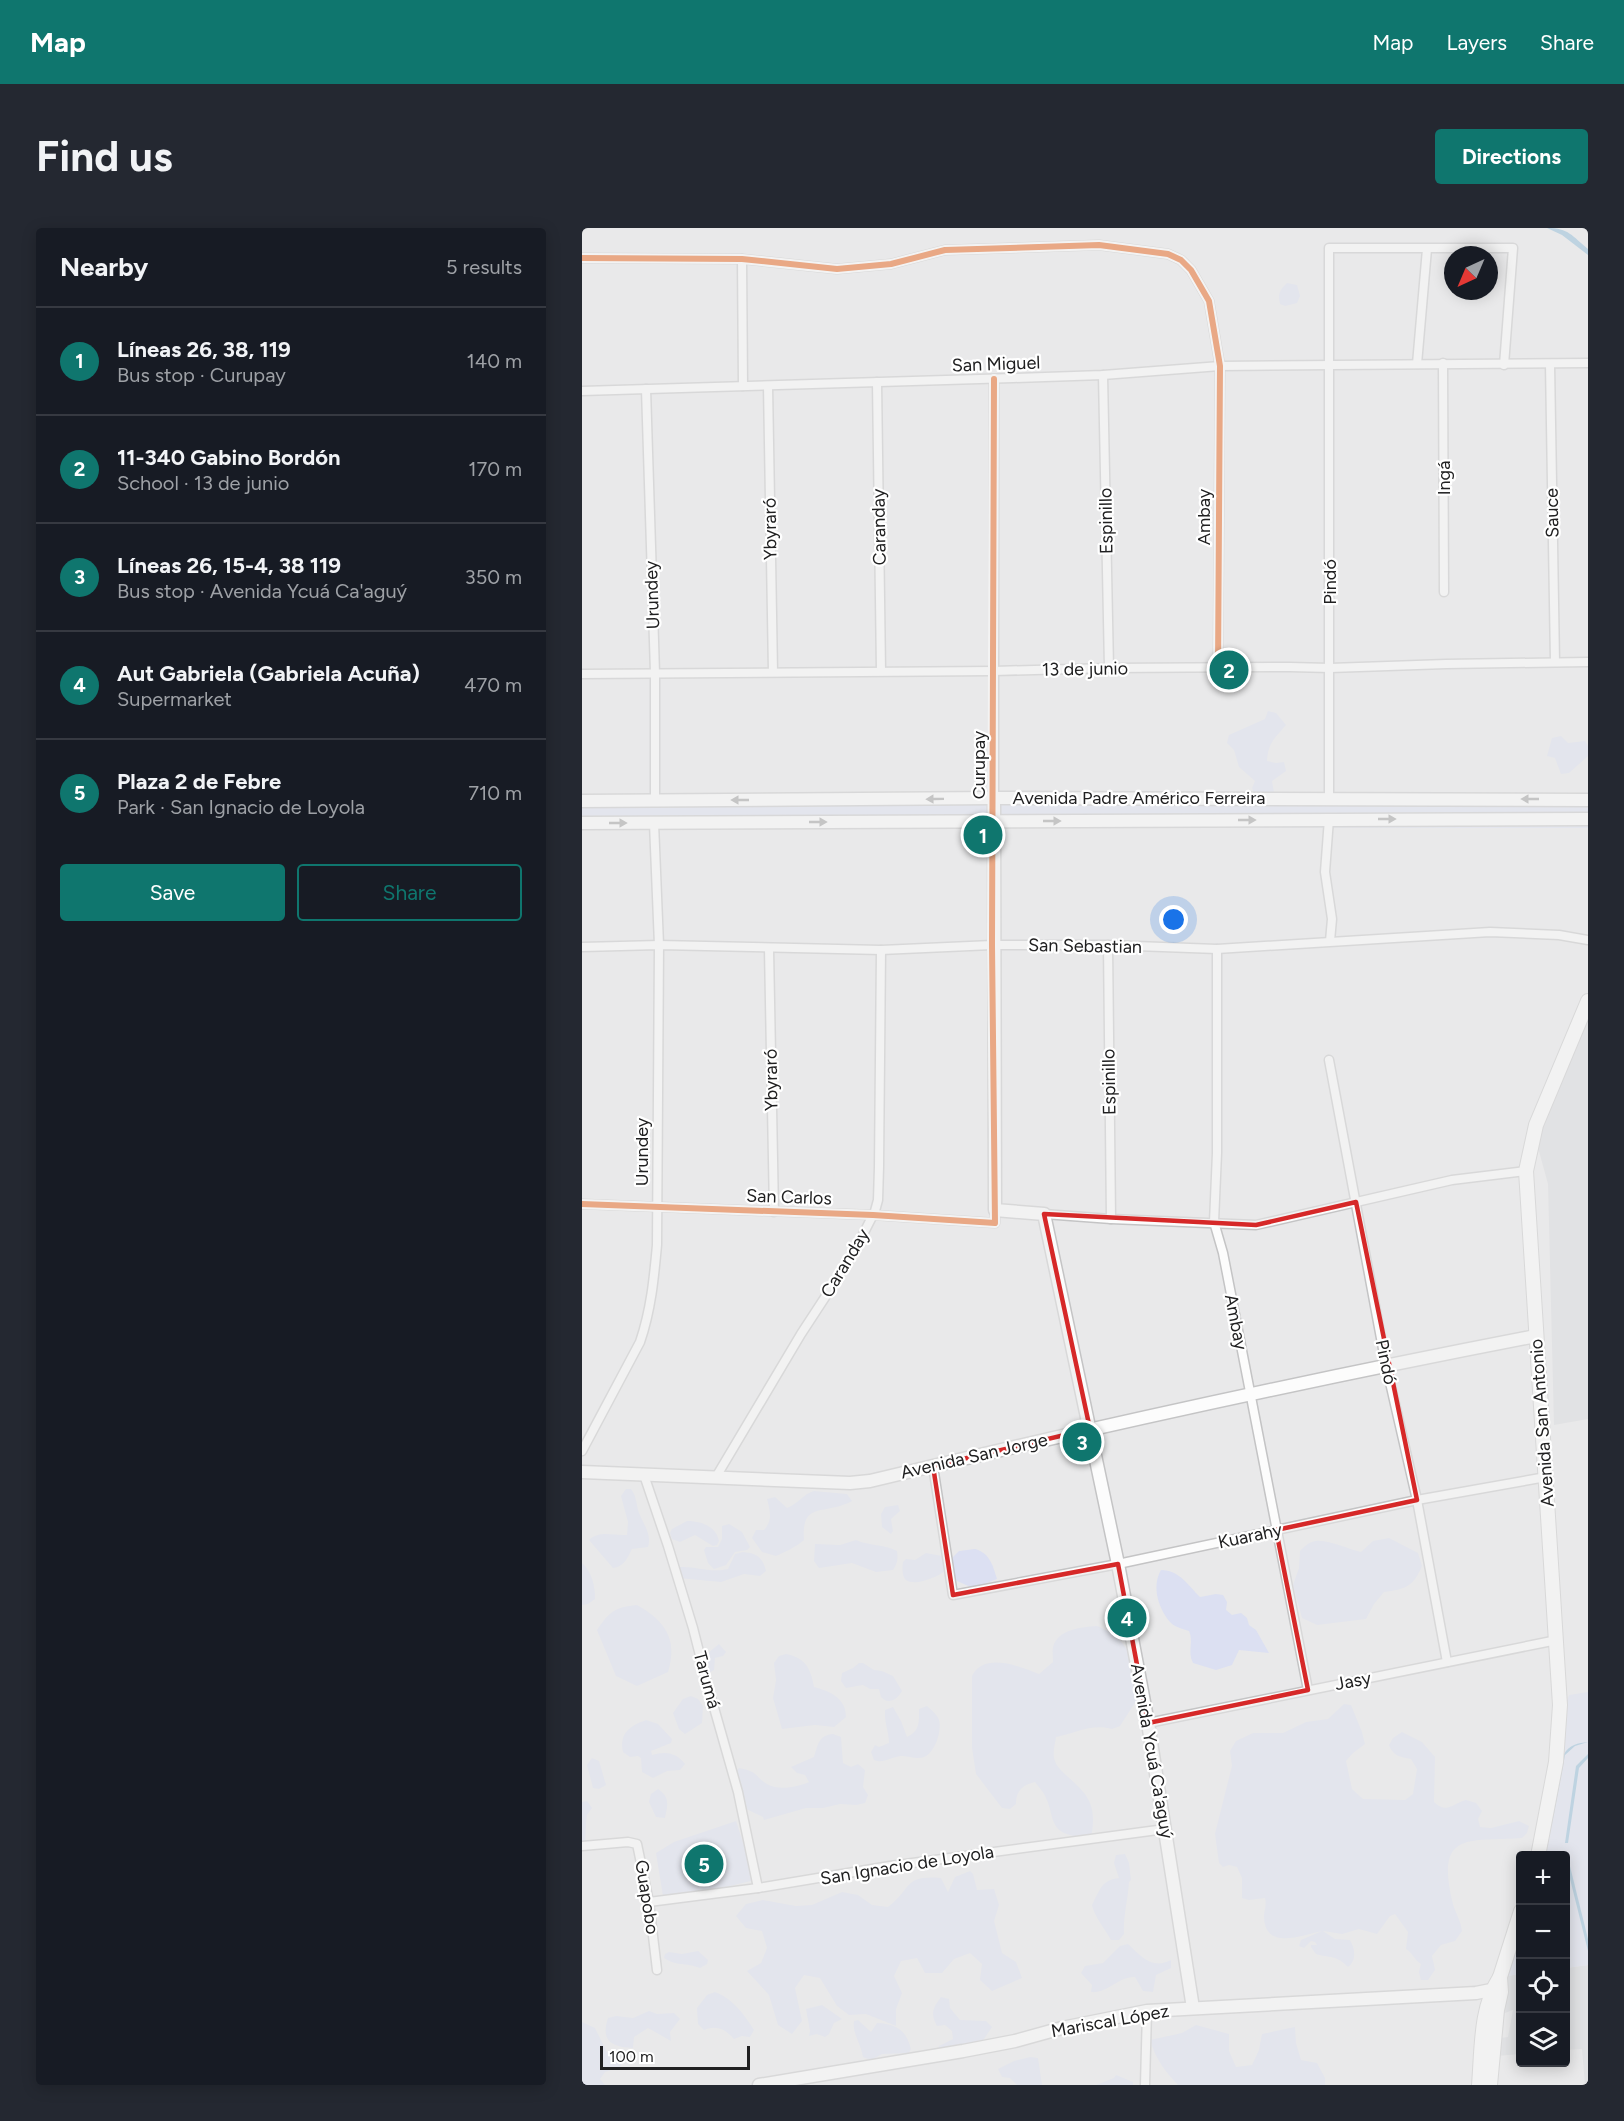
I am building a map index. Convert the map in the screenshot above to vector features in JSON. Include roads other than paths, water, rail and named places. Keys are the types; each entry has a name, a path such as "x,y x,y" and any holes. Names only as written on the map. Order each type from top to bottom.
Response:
{"main road":[{"name":"Avenida San Antonio","path":"1539,1851 1556,1762 1560,1705 1526,1171 1536,1125 1588,1001"},
{"path":"1479,2085 1484,2030 1516,1927"},
{"path":"1490,2085 1497,2010 1496,1991"}],"street":[{"name":"Ambay","path":"582,258 742,259 837,269 891,264 945,250 1099,245 1168,254 1181,260 1191,270 1209,301 1220,366 1218,668"},
{"name":"Pindó","path":"1329,799 1329,248 1427,249"},
{"path":"1417,364 1427,249 1514,248 1504,365"},
{"path":"742,259 743,386"},
{"name":"Ingá","path":"1443,363 1444,592"},
{"name":"San Miguel","path":"582,391 1103,375 1220,366 1588,363"},
{"name":"Sauce","path":"1550,364 1555,662"},
{"name":"Espinillo","path":"1103,375 1109,668"},
{"name":"Curupay","path":"994,379 995,1223"},
{"name":"Caranday","path":"877,382 881,671"},
{"name":"Ybyraró","path":"768,386 773,672"},
{"name":"Urundey","path":"646,389 655,674 655,801"},
{"name":"13 de junio","path":"582,674 1330,668 1588,662"},
{"name":"Avenida Padre Américo Ferreira","path":"582,801 994,798 1588,800"},
{"path":"1329,819 1326,872 1332,919 1330,941"},
{"name":"Avenida Padre Américo Ferreira","path":"582,823 1588,819"},
{"name":"Urundey","path":"582,1451 640,1342 646,1327 654,1285 657,1206 659,945 654,823"},
{"name":"San Sebastian","path":"582,947 659,945 881,950 993,945 1108,945 1217,949 1490,932 1559,934 1588,940"},
{"name":"Espinillo","path":"1108,945 1111,1219"},
{"name":"Ybyraró","path":"769,949 774,1212"},
{"name":"Ambay","path":"1217,949 1217,1153 1214,1222 1223,1253 1308,1690"},
{"name":"Caranday","path":"716,1477 801,1334 842,1272 873,1215 878,1200 881,950"},
{"name":"Pindó","path":"1329,1060 1386,1365 1417,1500 1448,1662"},
{"path":"994,1210 1111,1219 1256,1225 1452,1180 1526,1171"},
{"name":"San Carlos","path":"582,1204 873,1215 995,1223"},
{"name":"Avenida Ycuá Ca'aguý","path":"1044,1214 1118,1564 1148,1723 1193,2008"},
{"name":"Avenida San Jorge","path":"582,1472 850,1483 1250,1394 1536,1336"},
{"name":"Kuarahy","path":"933,1466 953,1595 1118,1564 1417,1500 1546,1477"},
{"name":"Tarumá","path":"644,1475 693,1628 738,1792 758,1888"},
{"name":"Jasy","path":"1148,1723 1557,1640"},
{"name":"San Ignacio de Loyola","path":"649,1902 758,1888 890,1866 1165,1829"},
{"name":"Guapobo","path":"582,1846 628,1842 637,1844 649,1902 657,1970"},
{"name":"Mariscal López","path":"759,2085 973,2049 1148,2011 1496,1991"},
{"path":"1145,2085 1148,2011"}],"water":[{"path":"1547,228 1560,229 1570,234 1588,249 1588,255 1562,235"},
{"path":"1588,1742 1575,1746 1565,1755 1551,1829 1564,1754 1574,1745"},
{"path":"1588,1754 1588,1758 1579,1768 1568,1843 1565,1843 1576,1766"},
{"path":"1570,1866 1588,1939 1588,1951 1570,1879"}],"place":[{"name":"11-340 Gabino Bordón","path":"1229,670"},
{"name":"Líneas 26, 38, 119","path":"983,835"},
{"name":"Líneas 26, 15-4, 38 119","path":"1082,1442"},
{"name":"Aut Gabriela (Gabriela Acuña)","path":"1127,1618"},
{"name":"Plaza 2 de Febre","path":"704,1864"}]}
